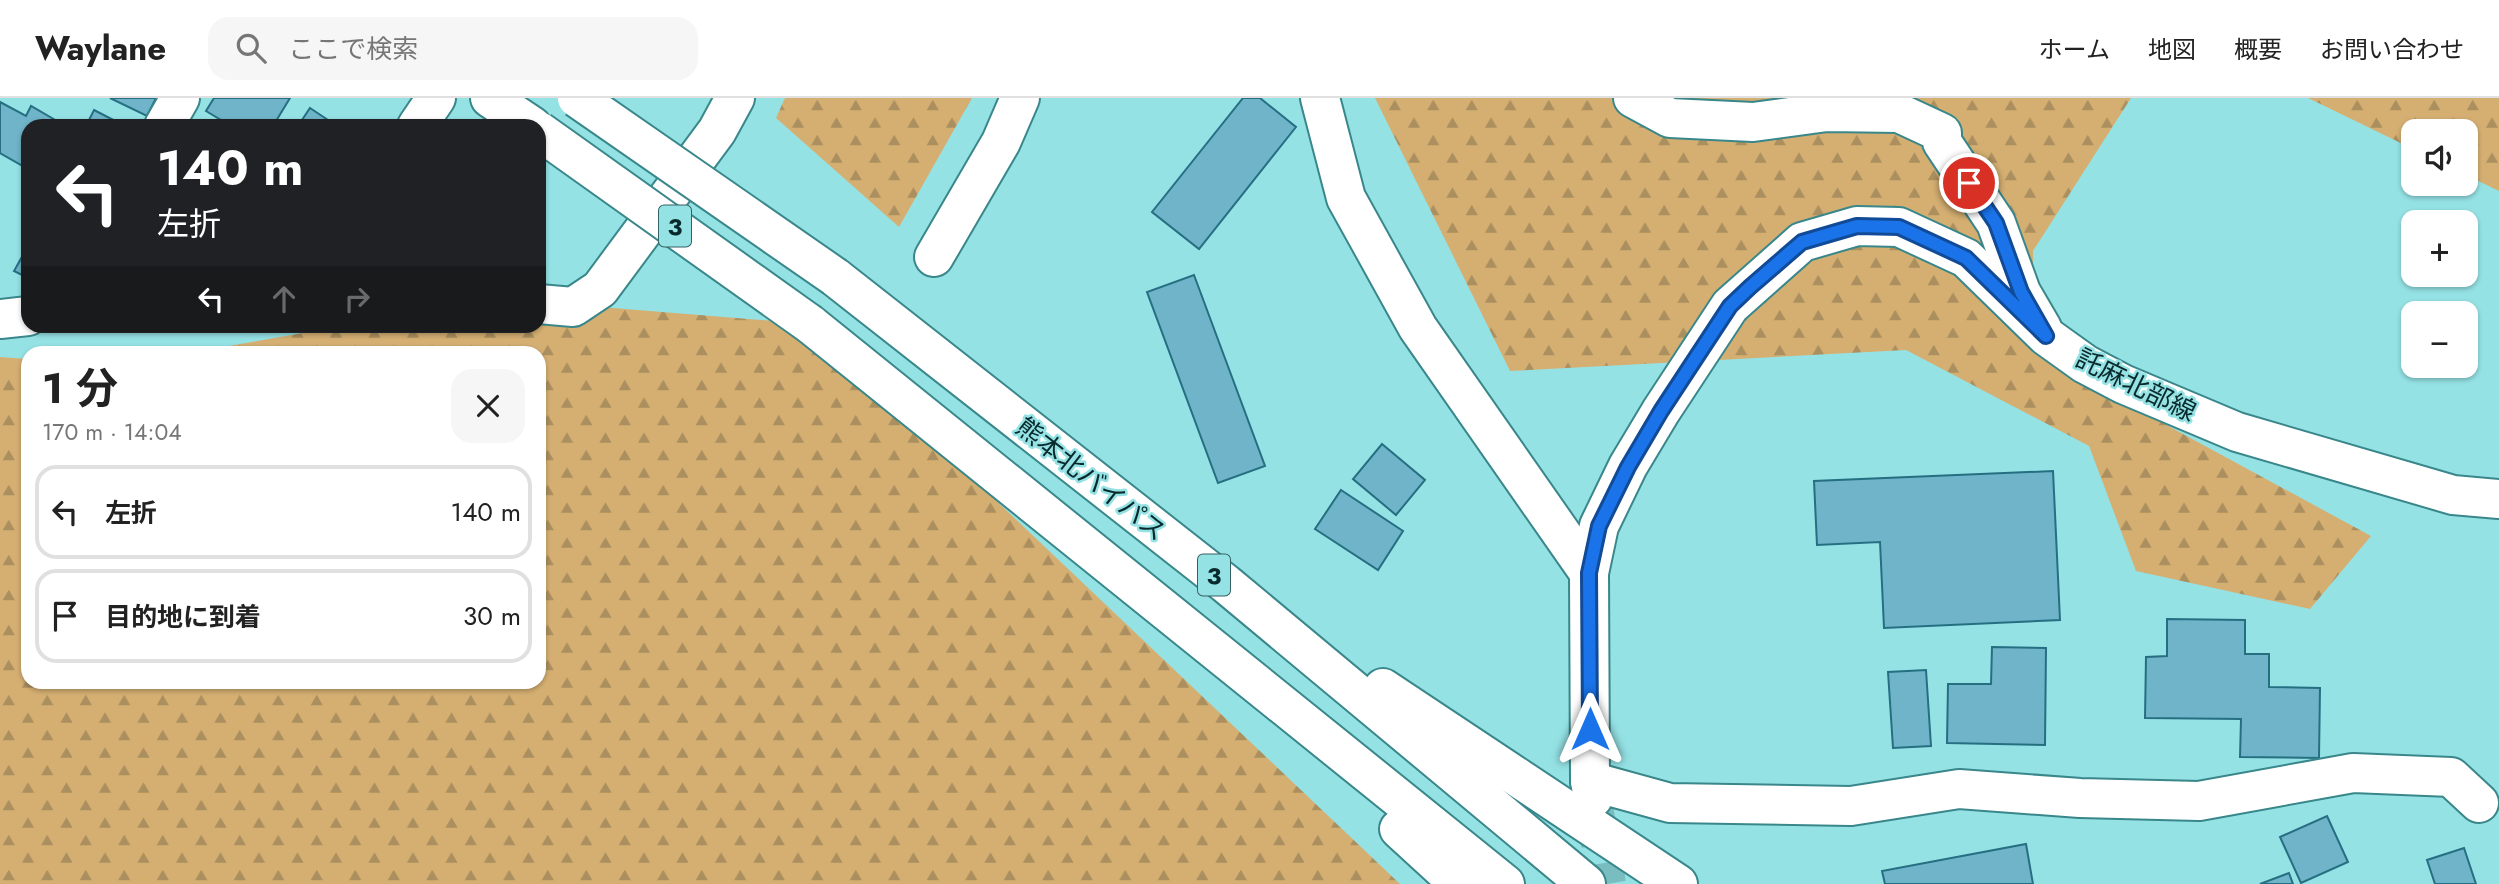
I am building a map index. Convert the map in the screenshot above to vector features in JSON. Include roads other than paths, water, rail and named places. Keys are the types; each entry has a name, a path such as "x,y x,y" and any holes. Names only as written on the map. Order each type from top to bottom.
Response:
{"main road":[{"path":"168,119 180,98"},
{"path":"422,119 436,98"},
{"path":"490,98 522,119"},
{"name":"熊本北バイパス","path":"577,98 835,277 1226,584 1586,884"},
{"path":"546,305 573,307 600,289 717,131 735,98"},
{"path":"934,257 1001,142 1020,98"},
{"path":"1320,98 1346,198 1418,328 1589,573"},
{"path":"1633,98 1670,118 1753,122 1827,113 1899,113 1942,133 1942,142 1996,223 2021,292 2046,336"},
{"name":"熊本北バイパス","path":"546,136 810,324 1505,884"},
{"name":"託麻北部線","path":"2479,803 2451,777 2353,773 2199,801 2080,799 1959,789 1851,806 1670,803 1591,789 1589,573 1599,526 1628,467 1730,306 1802,242 1857,226 1899,227 1966,258 2046,336 2085,364 2123,384 2237,432 2442,492 2499,499"},
{"path":"0,319 21,317"},
{"path":"810,324 1323,761 1460,884"},
{"path":"1226,584 1678,884"}],"tunnel":[{"path":"1594,807 1607,884"}]}
